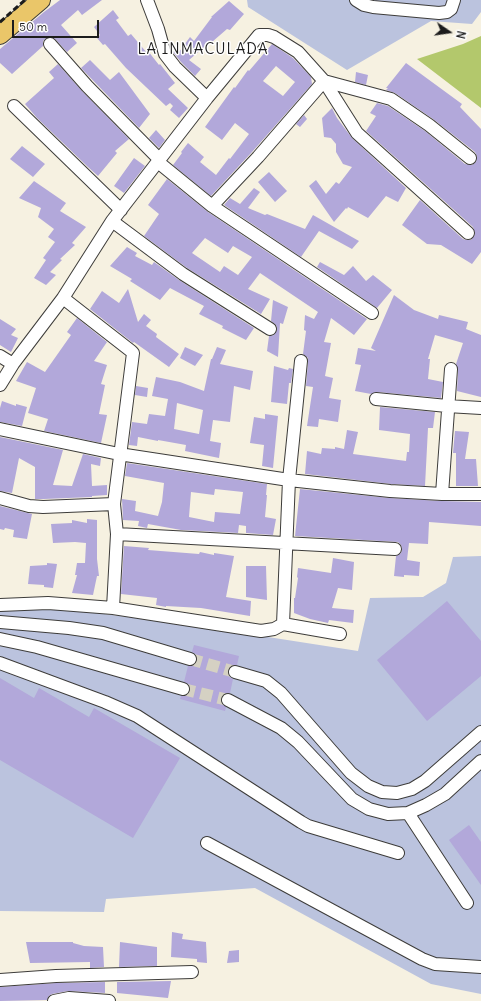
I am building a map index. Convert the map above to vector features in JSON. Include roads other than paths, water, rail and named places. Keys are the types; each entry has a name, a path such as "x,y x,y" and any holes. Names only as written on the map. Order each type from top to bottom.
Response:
{"highway":[{"path":"0,35 41,0"}],"street":[{"path":"147,0 158,29 165,54 175,67 207,98"},
{"path":"356,0 364,5 373,7 439,13 447,12 451,8 454,0"},
{"path":"0,385 13,364 63,298 112,221 207,98 259,35 274,37 298,52 324,81 357,133 468,233"},
{"path":"50,44 87,86 159,161 212,206 372,313"},
{"path":"324,81 391,99 429,125 470,158"},
{"path":"212,206 258,157 324,81"},
{"path":"14,106 121,210"},
{"path":"112,221 183,274 270,329"},
{"path":"63,298 131,350 132,353 114,504 117,534 113,608"},
{"path":"0,356 13,364"},
{"path":"283,624 288,480 300,361"},
{"path":"442,494 450,369"},
{"path":"376,400 481,408"},
{"path":"0,429 119,454 288,480 390,491 442,494 481,494"},
{"path":"0,498 29,506 114,504"},
{"path":"117,534 395,549"},
{"path":"0,605 48,603 113,608 261,631 274,629 283,624 340,634"},
{"path":"0,622 69,628 103,633 190,659"},
{"path":"0,639 37,647 183,689"},
{"path":"0,663 105,702 137,716 308,826 398,853"},
{"path":"235,672 266,681 281,693 351,773 368,786 382,792 397,793 412,789 425,781 481,732"},
{"path":"228,700 281,728 298,742 352,799 369,809 388,814 408,813 426,805 445,794 481,761"},
{"path":"408,813 467,903"},
{"path":"208,843 422,959 435,964 481,967"},
{"path":"0,980 56,976 192,972"},
{"path":"54,1001 69,998 109,1001"}],"tunnel":[{"path":"190,659 235,672"},
{"path":"183,689 228,700"}],"railway":[{"path":"0,22 25,0"}],"district":[{"name":"LA INMACULADA","path":"203,50"}]}
